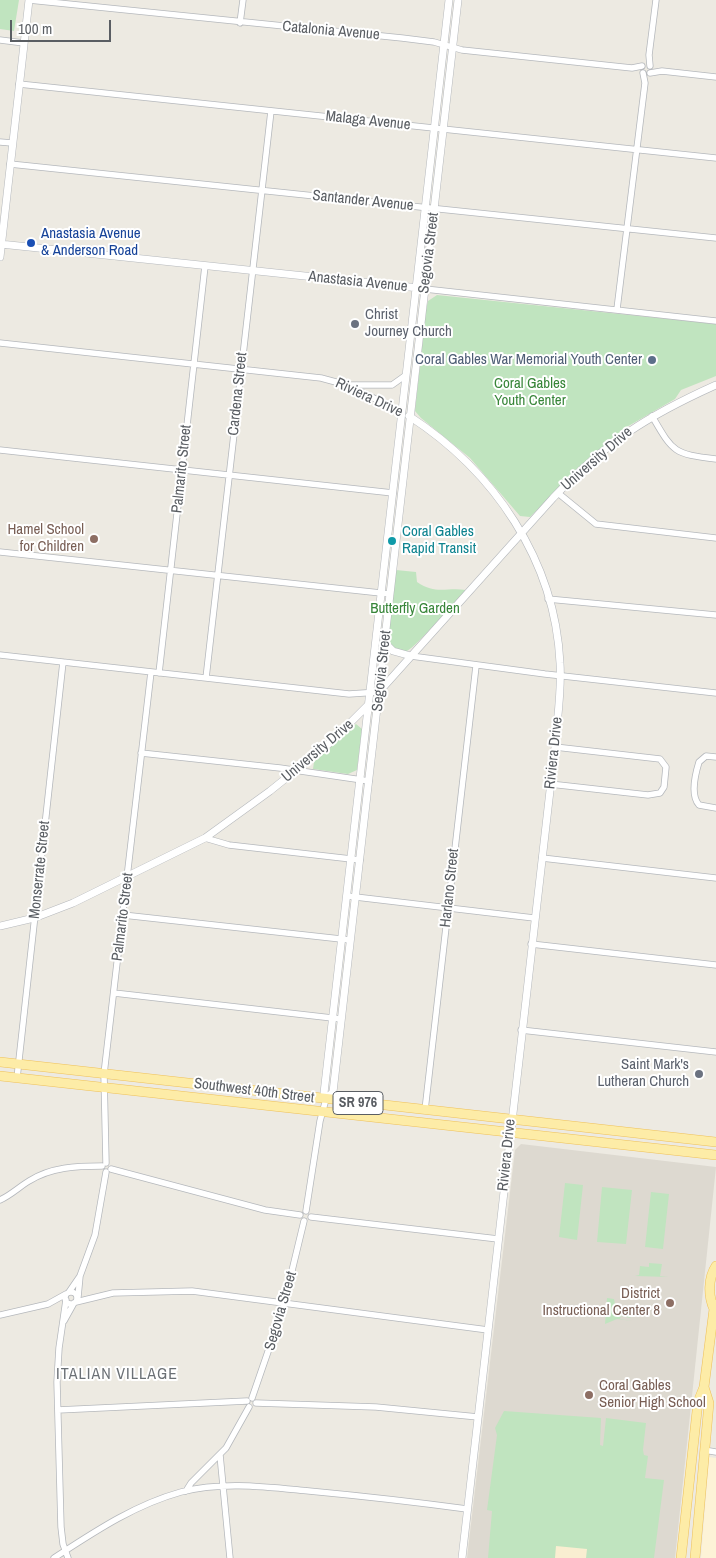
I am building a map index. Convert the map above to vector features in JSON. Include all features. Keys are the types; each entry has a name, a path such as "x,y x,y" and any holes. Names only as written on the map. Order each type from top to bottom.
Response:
{"main road":[{"name":"Southwest 40th Street","path":"0,1062 716,1142"},
{"name":"Southwest 40th Street","path":"0,1076 716,1155"},
{"path":"680,1558 698,1402 704,1387 713,1340 715,1307 709,1298 712,1271 716,1266"},
{"path":"695,1558 709,1403 704,1387"}],"street":[{"name":"Catalonia Avenue","path":"29,0 402,38 452,48 646,69"},
{"path":"0,257 29,0"},
{"path":"240,23 243,0"},
{"name":"Segovia Street","path":"326,1099 324,1093 332,1018 449,0"},
{"name":"Segovia Street","path":"306,1211 322,1112 326,1099 334,1092 458,0"},
{"path":"617,309 655,1"},
{"path":"0,40 24,44"},
{"path":"646,69 716,77"},
{"name":"Malaga Avenue","path":"20,84 716,158"},
{"name":"Cardena Street","path":"206,678 216,575 271,111"},
{"path":"0,142 12,143"},
{"name":"Santander Avenue","path":"10,164 716,238"},
{"name":"Anastasia Avenue","path":"1,245 716,320"},
{"name":"Palmarito Street","path":"159,673 205,266"},
{"name":"Riviera Drive","path":"0,343 316,377 347,385 402,412 448,444 472,466 495,492 522,534 537,564 556,630 560,676 555,747 521,1030 462,1558"},
{"path":"347,385 392,384 406,375"},
{"name":"University Drive","path":"0,926 34,918 127,878 205,838 295,771 339,736 558,493 601,452 652,416 716,385"},
{"path":"652,416 676,451 685,455 716,459"},
{"path":"0,450 393,493"},
{"path":"558,493 596,524 716,538"},
{"path":"0,552 390,594"},
{"path":"548,599 716,615"},
{"path":"384,642 393,651 412,656 476,666 716,693"},
{"path":"0,656 349,694 379,692"},
{"name":"Monserrate Street","path":"17,1078 63,662"},
{"name":"Harlano Street","path":"425,1110 476,666"},
{"name":"Palmarito Street","path":"104,1164 104,1074 151,672"},
{"path":"550,784 653,795 662,791 666,770 664,762 654,758 555,747"},
{"path":"141,753 369,781"},
{"path":"716,757 706,756 700,760 694,797 697,803 716,808"},
{"path":"205,838 229,846 360,860"},
{"path":"542,858 716,878"},
{"path":"347,896 534,918"},
{"path":"123,914 350,940"},
{"path":"531,944 716,965"},
{"path":"114,993 341,1019"},
{"path":"521,1030 716,1052"},
{"path":"0,1200 31,1179 48,1172 66,1168 110,1165 95,1235 63,1323 57,1370 61,1527 68,1558"},
{"path":"108,1171 265,1210 300,1216 304,1221 311,1217 498,1240"},
{"path":"300,1216 306,1211 311,1217"},
{"name":"Segovia Street","path":"186,1491 190,1483 220,1455 239,1428 251,1402 285,1302 304,1221"},
{"path":"63,1323 80,1276"},
{"path":"0,1315 72,1298 129,1292 185,1290 488,1330"},
{"path":"48,1304 72,1298 95,1296"},
{"path":"58,1410 251,1402 376,1408 478,1417"},
{"path":"704,1450 716,1452"},
{"path":"220,1455 230,1558"},
{"path":"54,1558 111,1522 146,1505 186,1491 223,1485 348,1494 467,1509"}],"shaded area":[{"name":"Coral Gables Senior High School","path":"521,1144 716,1167 675,1558 467,1558 515,1150"},
{"path":"709,1457 716,1458 716,1558 701,1558"}],"green space":[{"path":"0,0 19,0 14,31 0,29"},
{"name":"Coral Gables Youth Center","path":"437,295 716,324 716,376 681,390 675,399 625,428 567,480 530,517 520,516 470,458 415,411 426,310 428,301"},
{"name":"Butterfly Garden","path":"396,570 416,572 417,582 430,588 466,590 419,641 404,652 396,649 388,640"},
{"path":"356,724 362,729 357,770 348,774 313,769 314,762"},
{"path":"565,1183 583,1185 577,1240 559,1237"},
{"path":"602,1187 632,1190 626,1244 597,1242"},
{"path":"651,1192 669,1194 663,1249 645,1247"},
{"path":"649,1263 662,1264 660,1276 668,1277 635,1276 639,1275 640,1266 649,1267"},
{"path":"607,1298 614,1299 617,1314 624,1310 631,1318 621,1316 620,1319 633,1321 617,1319 605,1324"},
{"path":"504,1411 601,1418 600,1445 603,1446 606,1418 646,1423 643,1450 644,1455 648,1456 645,1478 664,1480 654,1558 488,1558 492,1511 487,1510 497,1435 495,1428"}],"sand":[{"path":"556,1546 587,1549 586,1558 555,1558"}],"place":[{"name":"Anastasia Avenue & Anderson Road","path":"31,243"},
{"name":"Christ Journey Church","path":"355,324"},
{"name":"Coral Gables War Memorial Youth Center","path":"652,360"},
{"name":"Hamel School for Children","path":"94,539"},
{"name":"Coral Gables Rapid Transit","path":"392,541"},
{"name":"Saint Mark's Lutheran Church","path":"699,1074"},
{"name":"District Instructional Center 8","path":"670,1303"},
{"name":"Coral Gables Senior High School","path":"589,1395"}],"district":[{"name":"ITALIAN VILLAGE","path":"117,1375"}]}
